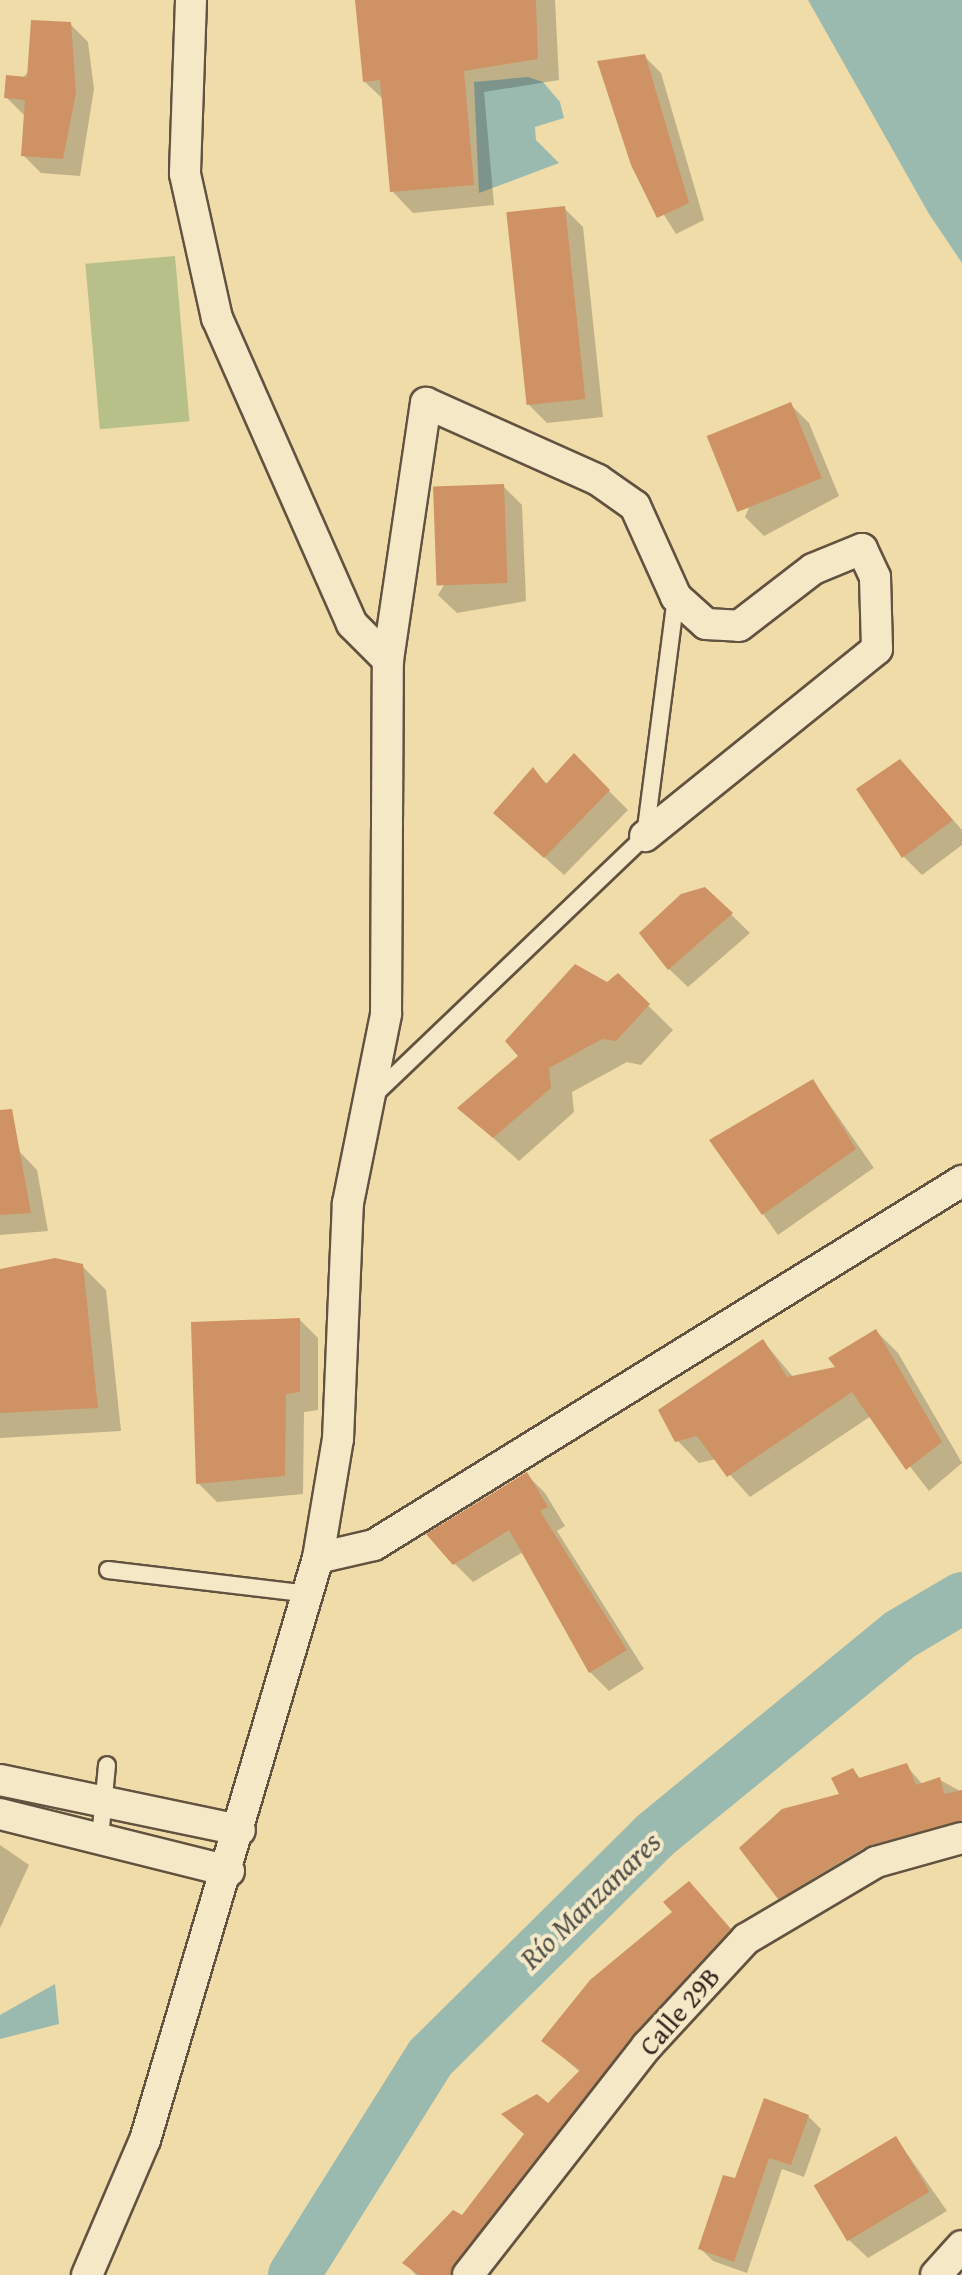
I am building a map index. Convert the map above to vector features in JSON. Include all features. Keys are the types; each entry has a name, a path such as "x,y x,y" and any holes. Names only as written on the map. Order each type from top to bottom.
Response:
{"street":[{"path":"191,0 185,174 217,318 352,624 388,660"},
{"path":"87,2275 145,2140 229,1871 318,1558 338,1439 348,1203 386,1014 388,660 426,403 598,480 635,506 676,597 706,624 739,626 813,569 862,549 875,577 877,649 645,836"},
{"path":"318,1558 374,1545 962,1181"},
{"path":"0,1780 108,1807 240,1830"},
{"path":"0,1814 229,1871"},
{"name":"Calle 29B","path":"468,2275 647,2046 746,1939 876,1862 962,1838"},
{"path":"936,2275 962,2246"}],"lane":[{"path":"369,1099 645,836 676,597"},
{"path":"108,1570 309,1594"},
{"path":"100,1838 108,1807 107,1765"}],"green space":[{"path":"175,256 189,421 100,429 85,264"}],"water":[{"path":"808,0 962,0 962,263 929,214"},
{"path":"528,77 543,82 560,102 564,118 535,127 536,140 559,163 479,193 474,82"},
{"path":"55,1984 59,2024 0,2039 0,2015"}],"building":[{"path":"355,0 536,0 538,59 464,71 474,185 390,192 380,80 363,82"},
{"path":"31,20 71,22 76,93 63,159 21,156 25,100 4,98 6,75 27,77"},
{"path":"645,54 689,203 657,218 631,165 597,61"},
{"path":"565,206 585,399 527,405 506,212"},
{"path":"791,402 822,478 737,512 707,436"},
{"path":"504,484 507,583 436,585 433,486"},
{"path":"574,753 610,790 544,858 493,813 533,767 546,784"},
{"path":"900,759 953,820 902,858 856,789"},
{"path":"705,887 733,913 668,970 639,933 681,894"},
{"path":"575,964 607,982 618,973 650,1004 616,1041 602,1039 549,1068 551,1088 493,1138 457,1108 518,1056 505,1041"},
{"path":"813,1079 856,1149 762,1215 709,1140"},
{"path":"12,1109 31,1213 0,1215 0,1110"},
{"path":"55,1258 83,1264 98,1408 0,1413 0,1269"},
{"path":"300,1318 300,1392 286,1394 285,1476 196,1484 191,1322"},
{"path":"876,1329 942,1442 906,1470 852,1392 727,1477 697,1436 675,1442 658,1410 763,1339 787,1377 835,1367 828,1358"},
{"path":"527,1472 548,1507 540,1511 627,1650 589,1673 509,1530 453,1565 426,1534"},
{"path":"907,1763 916,1785 940,1777 944,1794 962,1790 962,1821 867,1846 778,1899 739,1848 782,1809 839,1794 831,1778 853,1768 859,1778"},
{"path":"689,1881 731,1929 633,2035 450,2275 419,2275 402,2263 453,2210 462,2215 524,2134 501,2114 537,2094 548,2103 580,2070 541,2041 590,1980 672,1912 663,1902"},
{"path":"764,2098 809,2115 791,2165 769,2158 734,2262 698,2249 723,2175 735,2178"},
{"path":"896,2136 929,2192 847,2241 814,2185"}],"waterway":[{"name":"Río Manzanares","path":"294,2275 431,2057 654,1836 901,1634 962,1598"}]}
